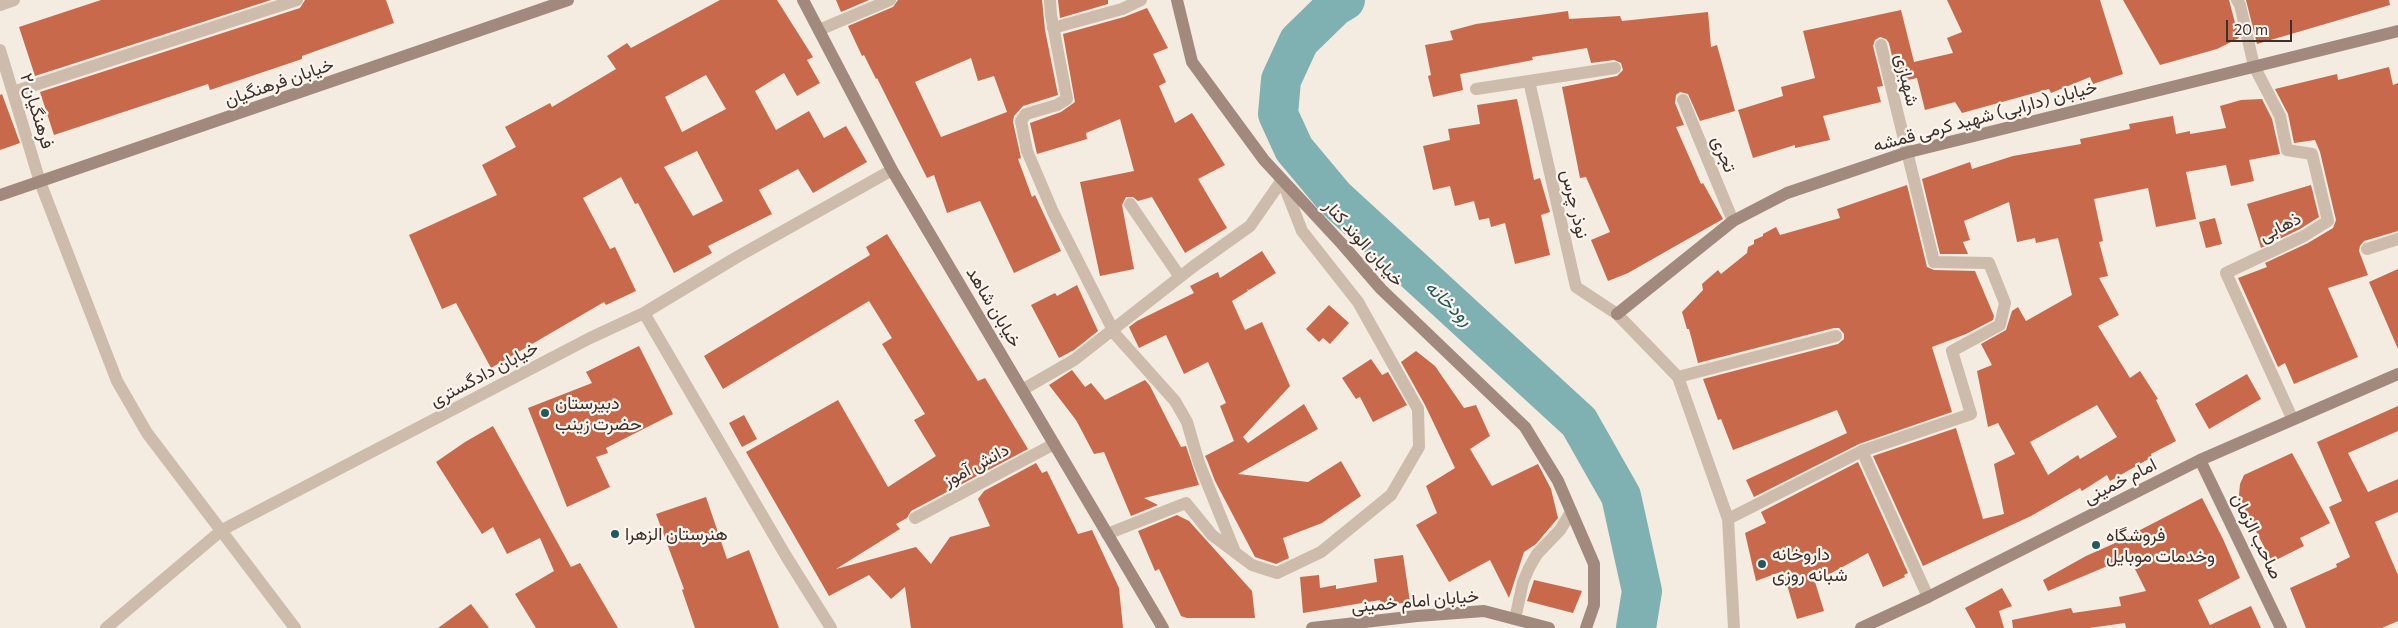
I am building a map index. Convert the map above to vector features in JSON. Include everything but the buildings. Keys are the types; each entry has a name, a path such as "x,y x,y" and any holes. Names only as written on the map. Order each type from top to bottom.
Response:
{"street":[{"path":"0,5 14,0"},
{"path":"13,92 297,0"},
{"name":"خیابان شاهد","path":"803,0 892,170 1163,628"},
{"path":"819,30 890,0"},
{"path":"1050,0 1053,28 1068,99 1056,105 1026,114 1021,121 1027,151 1053,212 1113,330 1176,401 1187,422 1199,463 1235,553"},
{"path":"1053,28 1122,9 1141,0"},
{"name":"خیابان الوند کنار","path":"1177,0 1192,62 1264,160 1381,289 1525,427 1558,481 1594,564 1594,605 1586,628"},
{"path":"2237,0 2240,5 2254,66"},
{"name":"خیابان فرهنگیان","path":"0,195 566,1"},
{"name":"خیابان (دارابی) شهید کرمی قمشه","path":"1617,314 1733,221 1787,193 1906,153 2398,30"},
{"name":"شهبازی","path":"1862,451 1970,414 1952,352 2000,325 2004,303 1989,263 1934,262 1881,45"},
{"name":"فرهنگیان ۲","path":"0,50 40,182 117,381 147,433 294,628"},
{"name":"ذهابی","path":"2254,66 2280,116 2287,150 2312,154 2328,221 2304,236 2226,273 2292,418"},
{"path":"1476,89 1615,68"},
{"name":"نوذر چرس","path":"1529,81 1576,287 1617,314 1678,377"},
{"name":"تجری","path":"1683,100 1733,221"},
{"name":"خیابان دادگستری","path":"106,628 222,530 582,342 644,313 737,257 892,170"},
{"path":"1022,390 1074,360 1180,277 1250,226 1282,180"},
{"path":"1107,534 1186,503 1212,535 1235,553 1252,565 1277,573 1321,552 1391,495 1419,447 1418,409 1414,401 1358,302 1302,231 1282,180"},
{"path":"1130,204 1180,277"},
{"path":"2367,250 2398,240"},
{"path":"644,313 786,556 831,628"},
{"path":"1734,628 1728,519 1678,377 1836,336"},
{"name":"امام خمینی","path":"1861,628 1928,597 2200,460 2292,418 2398,374"},
{"name":"دانش آموز","path":"915,518 1054,444"},
{"path":"1728,519 1862,451 1928,597"},
{"name":"صاحب الزمان","path":"2200,460 2281,628"},
{"path":"1515,619 1523,582 1529,568 1537,554 1560,530 1571,512"},
{"name":"خیابان امام خمینی","path":"1312,628 1417,616 1484,611 1548,628"}],"waterway":[{"name":"رودخانه","path":"1345,0 1335,6 1299,41 1281,80 1278,114 1294,149 1335,198 1579,422 1621,496 1642,591 1636,628"}],"place":[{"name":"دبیرستان حضرت زینب","path":"545,413"},
{"name":"هنرستان الزهرا","path":"615,534"},
{"name":"فروشگاه وخدمات موبایل","path":"2096,545"},
{"name":"داروخانه شبانه روزی","path":"1762,564"}]}
